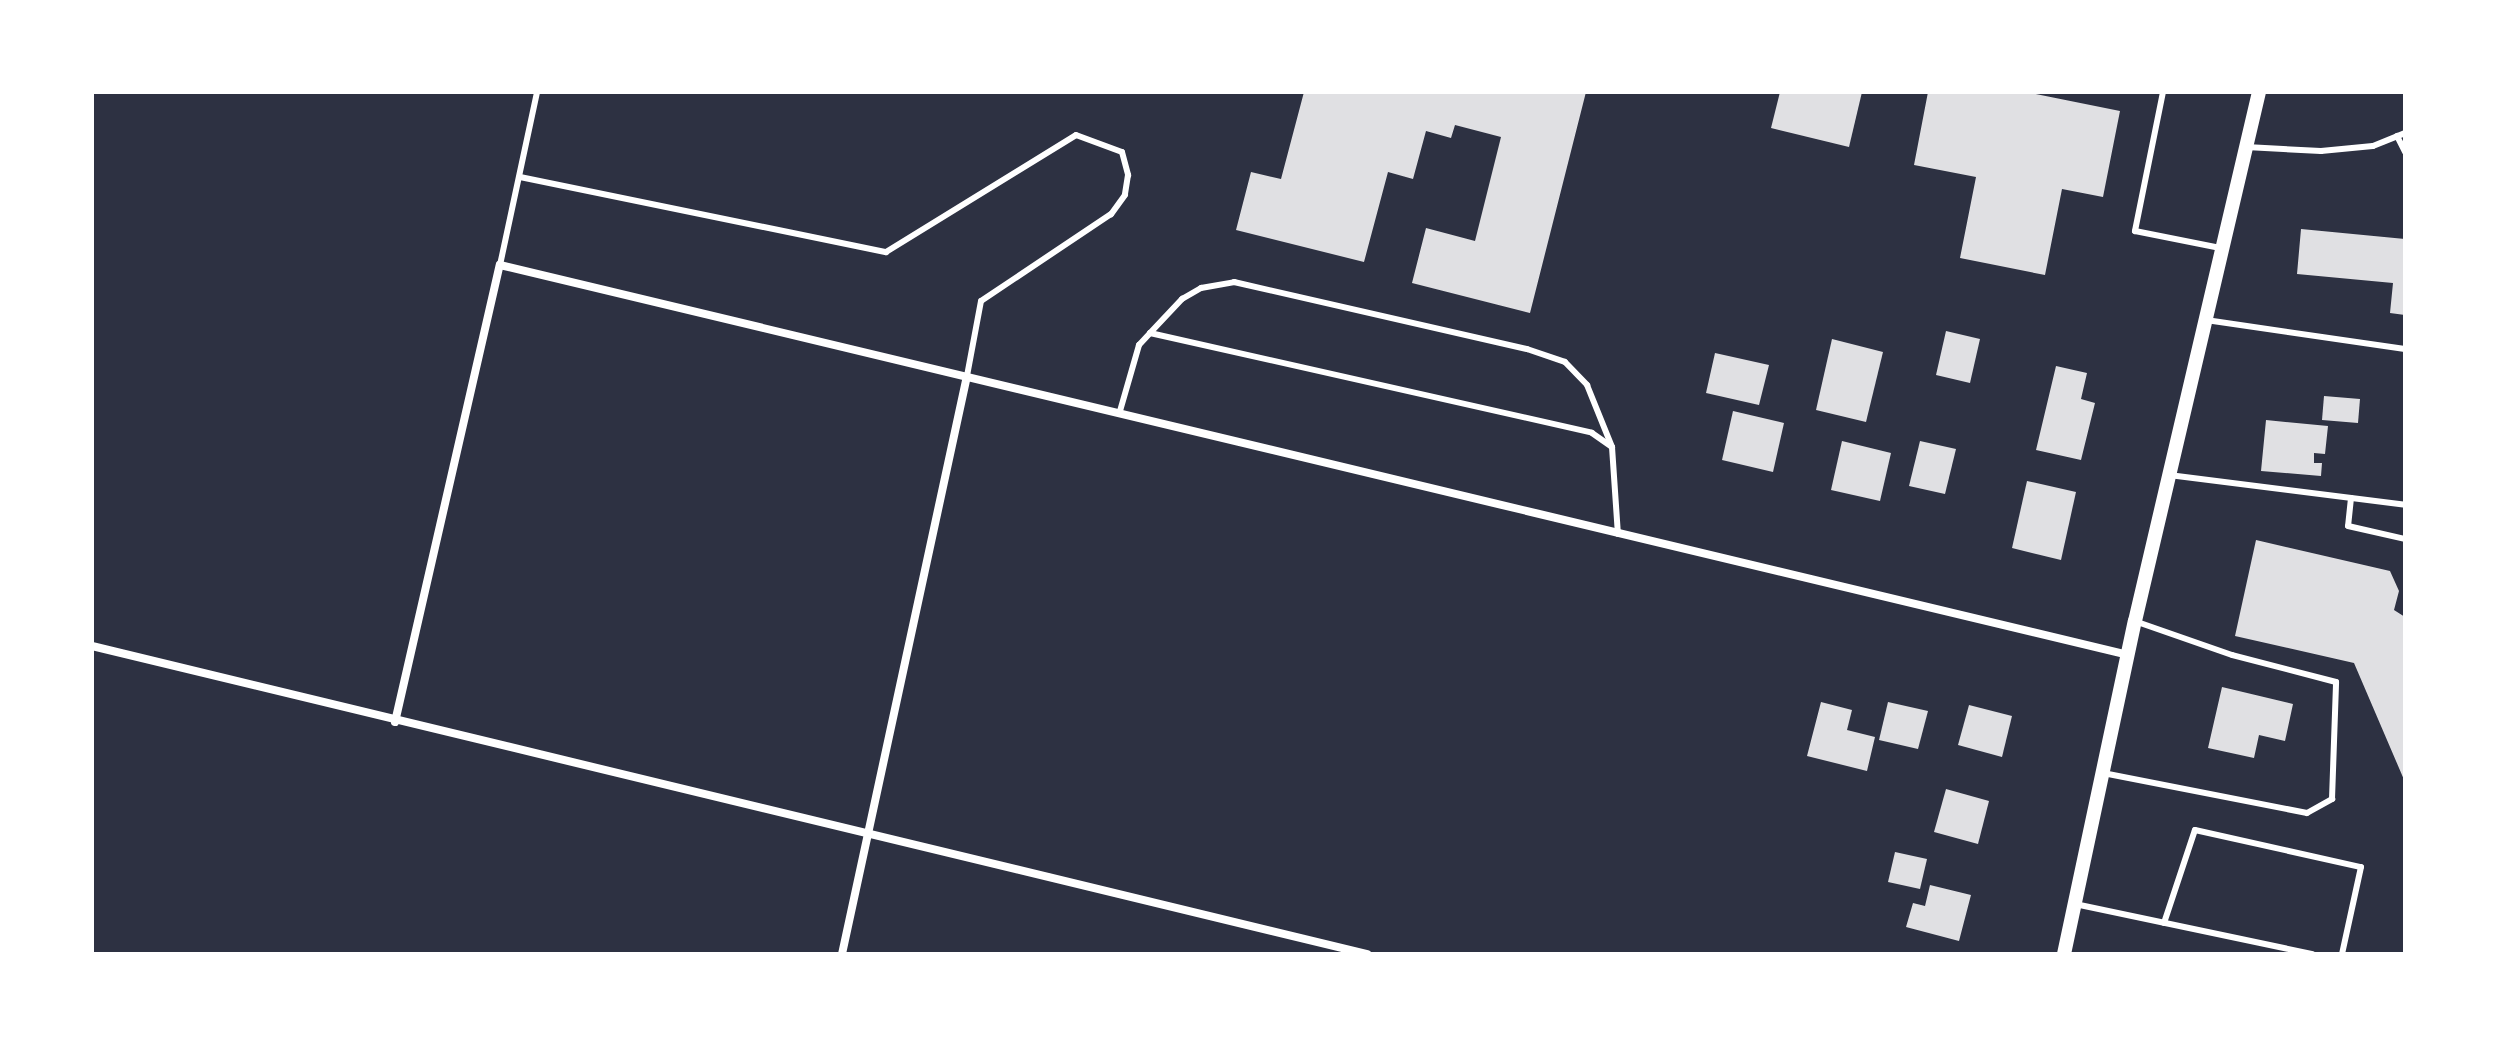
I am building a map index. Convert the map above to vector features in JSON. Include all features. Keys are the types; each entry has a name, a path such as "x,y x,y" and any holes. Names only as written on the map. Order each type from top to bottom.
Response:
{"street":[{"path":"2064,954 2135,621 2259,92"},
{"path":"395,722 500,265 1120,411 2128,655"},
{"path":"842,954 870,836 967,376"},
{"path":"92,646 395,722 1367,954"}],"lane":[{"path":"500,265 537,92"},
{"path":"2163,92 2135,231 2223,248"},
{"path":"2246,147 2321,151 2373,146 2405,133"},
{"path":"520,177 886,252 1076,135 1122,152 1128,175 1125,195 1111,214 981,301 967,376"},
{"path":"2397,136 2405,152"},
{"path":"1120,411 1139,345 1182,299 1201,288 1234,282 1527,349 1565,362 1587,385 1612,447 1618,534"},
{"path":"2206,320 2405,349"},
{"path":"1150,333 1592,433 1612,447"},
{"path":"2169,475 2405,505"},
{"path":"2351,498 2348,526 2405,539"},
{"path":"2103,773 2307,813 2332,799 2336,682 2232,655 2135,621"},
{"path":"2164,923 2195,830 2361,867 2342,954"},
{"path":"2075,904 2313,954"}],"building":[{"path":"1304,92 1586,92 1530,313 1412,283 1426,228 1475,241 1501,137 1455,125 1451,138 1426,131 1413,179 1388,172 1364,262 1236,230 1251,172 1281,179"},
{"path":"1780,92 1862,92 1849,147 1771,128"},
{"path":"1928,92 2026,92 2120,111 2103,197 2062,189 2045,275 1960,258 1976,177 1914,165"},
{"path":"2301,229 2405,239 2405,315 2390,313 2393,283 2297,274"},
{"path":"1946,331 1980,339 1970,383 1936,375"},
{"path":"1832,339 1883,352 1866,422 1816,410"},
{"path":"1715,353 1769,365 1759,405 1706,393"},
{"path":"2056,366 2087,373 2081,399 2095,403 2081,460 2036,450"},
{"path":"2324,396 2360,399 2358,423 2322,420"},
{"path":"1733,411 1784,423 1773,472 1722,460"},
{"path":"2266,420 2328,426 2325,454 2314,453 2314,463 2322,463 2321,476 2261,471"},
{"path":"1842,441 1891,453 1880,501 1831,490"},
{"path":"1920,441 1956,449 1945,494 1909,486"},
{"path":"2027,481 2076,492 2061,560 2012,548"},
{"path":"2256,540 2390,571 2399,591 2394,610 2405,617 2405,782 2354,663 2235,636"},
{"path":"2222,687 2293,704 2285,741 2259,735 2254,758 2208,748"},
{"path":"1821,702 1852,710 1847,730 1875,737 1867,771 1807,756"},
{"path":"1888,702 1928,711 1918,749 1879,740"},
{"path":"1969,705 2012,716 2002,757 1958,745"},
{"path":"1946,789 1989,801 1978,844 1934,832"},
{"path":"1895,852 1927,859 1920,889 1888,882"},
{"path":"1930,885 1971,895 1959,941 1906,927 1913,903 1925,906"}]}
